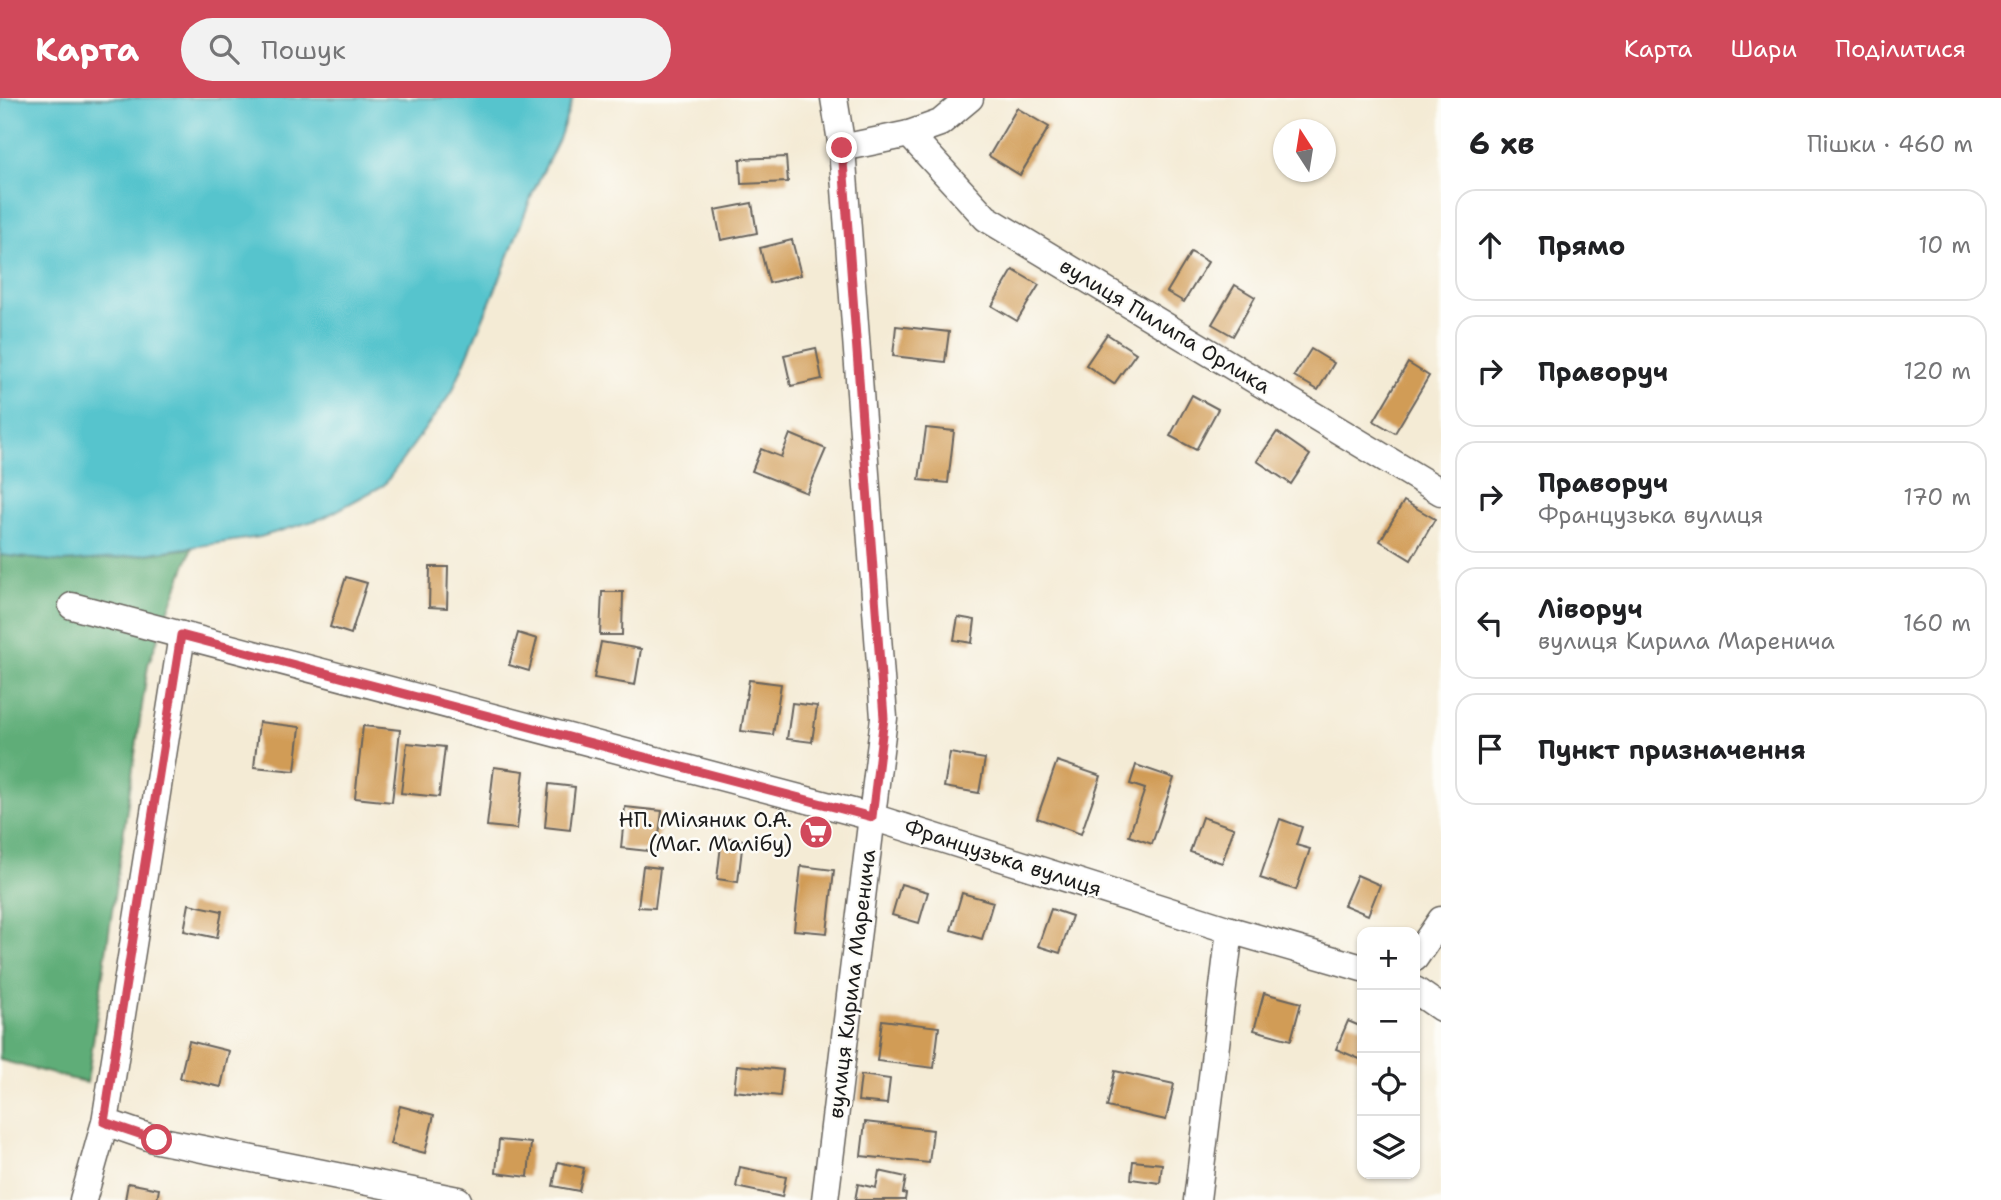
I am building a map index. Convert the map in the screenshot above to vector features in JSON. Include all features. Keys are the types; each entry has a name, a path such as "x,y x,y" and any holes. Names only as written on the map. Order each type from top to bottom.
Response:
{"street":[{"name":"вулиця Кирила Маренича","path":"825,1200 884,718 842,148 834,98"},
{"path":"842,148 909,134 940,123 970,98"},
{"name":"вулиця Пилипа Орлика","path":"909,134 986,218 1441,492"},
{"name":"Французька вулиця","path":"72,606 872,817 1230,930 1357,967"},
{"path":"83,1200 104,1122 181,635"},
{"path":"1420,951 1441,920"},
{"path":"1197,1200 1230,930"},
{"path":"1420,994 1441,1009"},
{"path":"104,1122 157,1140 458,1200"}],"green space":[{"path":"192,548 148,665 87,1083 0,1060 0,555 63,562"}],"water":[{"path":"0,98 573,98 559,139 534,190 452,392 384,485 323,518 260,537 117,558 63,562 0,555"}],"building":[{"path":"1017,108 1049,127 1020,175 989,156"},
{"path":"786,157 788,182 741,184 740,159"},
{"path":"752,203 757,233 721,240 715,210"},
{"path":"792,240 801,275 769,283 760,248"},
{"path":"1191,252 1208,262 1184,302 1167,292"},
{"path":"1013,270 1039,285 1017,321 992,306"},
{"path":"1235,285 1255,297 1233,336 1212,324"},
{"path":"896,326 949,332 945,362 893,356"},
{"path":"1107,334 1136,353 1114,384 1086,365"},
{"path":"816,348 822,379 791,386 784,355"},
{"path":"1311,349 1334,363 1318,390 1294,376"},
{"path":"1408,363 1429,376 1395,433 1374,421"},
{"path":"1192,395 1218,409 1196,450 1170,436"},
{"path":"926,428 954,431 948,483 919,480"},
{"path":"1277,432 1310,455 1291,484 1257,461"},
{"path":"790,434 826,449 807,493 752,471 761,449 781,457"},
{"path":"1404,501 1435,519 1411,560 1380,541"},
{"path":"430,567 448,567 447,608 429,607"},
{"path":"346,577 367,583 351,634 330,627"},
{"path":"602,592 623,592 622,635 600,635"},
{"path":"958,617 975,620 972,643 954,640"},
{"path":"518,633 537,639 529,671 509,665"},
{"path":"601,642 641,649 635,685 594,678"},
{"path":"749,680 781,684 773,735 741,731"},
{"path":"792,703 817,706 812,742 787,739"},
{"path":"259,722 300,727 295,771 254,767"},
{"path":"363,726 400,730 392,802 355,798"},
{"path":"407,743 445,747 439,797 401,793"},
{"path":"950,753 985,759 979,793 944,787"},
{"path":"1057,761 1101,776 1081,834 1037,818"},
{"path":"1136,765 1174,778 1152,844 1129,836 1145,789 1130,784"},
{"path":"494,767 524,771 517,829 487,826"},
{"path":"549,784 575,787 570,830 545,827"},
{"path":"625,807 662,811 657,852 621,848"},
{"path":"1202,817 1234,828 1222,863 1190,852"},
{"path":"1280,819 1302,827 1296,845 1310,849 1296,890 1260,878"},
{"path":"722,837 743,840 738,882 717,879"},
{"path":"643,866 660,868 655,908 638,907"},
{"path":"801,866 834,870 827,933 794,930"},
{"path":"1357,875 1380,885 1368,915 1344,905"},
{"path":"901,884 928,892 919,923 892,915"},
{"path":"962,893 993,902 982,939 951,930"},
{"path":"189,904 222,911 217,938 184,931"},
{"path":"1051,909 1072,916 1060,953 1038,946"},
{"path":"1264,993 1301,1003 1291,1040 1254,1030"},
{"path":"882,1020 939,1027 934,1068 877,1061"},
{"path":"1348,1021 1357,1025 1357,1058 1336,1049"},
{"path":"189,1041 229,1051 221,1087 180,1078"},
{"path":"737,1065 783,1070 780,1096 734,1091"},
{"path":"1115,1071 1174,1084 1166,1120 1107,1107"},
{"path":"861,1075 890,1079 887,1104 858,1101"},
{"path":"400,1106 434,1115 425,1153 390,1144"},
{"path":"865,1122 933,1130 929,1163 861,1156"},
{"path":"499,1140 531,1143 528,1177 496,1173"},
{"path":"1133,1161 1162,1164 1160,1183 1131,1179"},
{"path":"558,1162 584,1168 579,1191 553,1186"},
{"path":"740,1167 786,1177 782,1197 736,1187"},
{"path":"879,1171 906,1177 903,1193 906,1194 905,1200 855,1200 858,1184 876,1188"},
{"path":"128,1183 159,1189 157,1200 125,1200"}],"place":[{"name":"НП. Міляник О.А. (Маг. Малібу)","path":"816,832"}],"route":[{"path":"157,1140 104,1122 181,635 872,817 884,718 842,148"}]}
